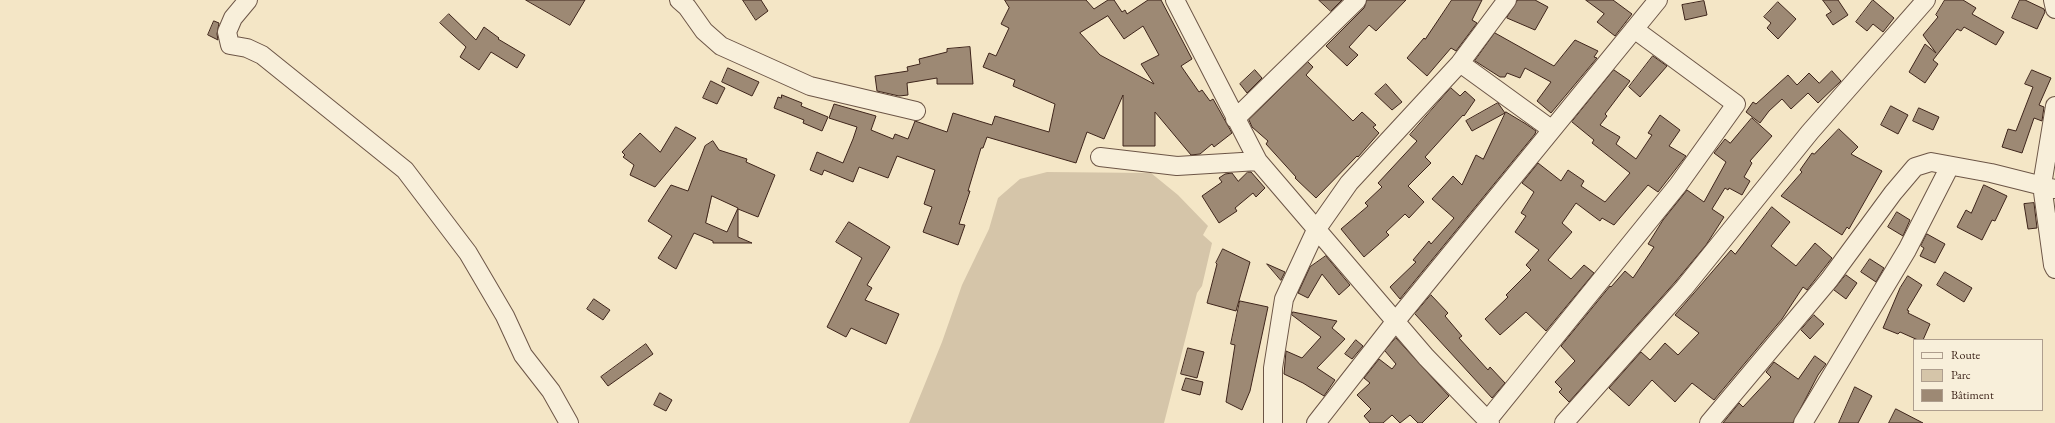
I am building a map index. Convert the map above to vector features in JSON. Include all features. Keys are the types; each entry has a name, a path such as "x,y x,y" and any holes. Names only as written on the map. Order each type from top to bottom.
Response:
{"street":[{"path":"248,0 233,18 227,32 230,46 247,48 262,55 405,170 468,253 505,316 523,355 551,391 569,423"},
{"path":"679,0 687,7 704,31 721,46 810,86 916,111"},
{"path":"1175,0 1258,161 1395,322 1489,422 1678,185 1736,104 1634,29"},
{"path":"1235,119 1357,0"},
{"path":"1273,423 1273,368 1284,299 1316,230 1349,183 1460,62 1507,0"},
{"path":"1316,423 1395,322 1658,0"},
{"path":"1564,423 1684,288 1810,132 1926,0"},
{"path":"2053,0 2055,9"},
{"path":"1460,62 1551,130"},
{"path":"2055,106 2048,187 2053,265 2055,269"},
{"path":"1100,157 1177,166 1258,161"},
{"path":"1709,423 1829,280 1893,193 1915,167 1931,162 2048,187"},
{"path":"1803,423 1907,250 1950,166"}],"green space":[{"path":"1047,172 1151,173 1178,195 1208,226 1203,235 1212,243 1202,286 1197,293 1164,423 909,423 942,342 962,285 989,229 998,198 1020,179"}],"building":[{"path":"526,0 585,0 570,25"},
{"path":"743,0 761,0 768,11 756,20"},
{"path":"1005,0 1086,0 1094,9 1108,0 1114,0 1122,12 1125,10 1127,14 1148,0 1161,0 1192,59 1181,66 1199,92 1202,90 1210,101 1213,99 1232,133 1214,147 1212,144 1200,154 1191,155 1155,112 1155,146 1123,146 1123,95 1104,139 1087,132 1076,163 987,137 983,148 981,148 968,191 970,191 959,224 965,225 958,245 923,232 932,207 924,204 935,170 897,156 888,178 859,167 853,182 824,170 822,175 810,170 817,152 843,163 853,139 857,127 829,118 834,104 876,116 871,130 893,139 895,134 908,139 915,121 947,132 953,113 992,125 995,116 1049,132 1055,104 1013,86 1015,80 983,67 989,53 996,56 1009,28 1001,24 1009,8","holes":["1108,16 1124,39 1143,26 1159,55 1141,64 1154,84 1100,55 1080,33"]},
{"path":"1319,0 1342,0 1331,11"},
{"path":"1367,0 1406,0 1376,31 1369,25 1349,47 1358,55 1347,66 1326,46 1364,8"},
{"path":"1452,0 1482,0 1472,20 1477,23 1456,51 1451,48 1427,76 1407,58 1424,38 1425,39"},
{"path":"1518,0 1535,0 1548,7 1535,30 1507,18"},
{"path":"1586,0 1613,0 1632,14 1615,36 1597,22 1604,14"},
{"path":"1823,0 1838,0 1848,15 1833,25 1826,15 1831,12"},
{"path":"1873,0 1894,18 1883,32 1873,24 1867,31 1856,22"},
{"path":"1945,0 1963,0 1976,8 1972,14 2004,32 1996,45 1964,27 1961,31 1957,29 1933,60 1938,64 1925,83 1909,72 1925,44 1936,53 1923,35 1938,17 1936,15"},
{"path":"2020,0 2025,0 2044,9 2045,12 2037,29 2012,18"},
{"path":"1704,1 1707,15 1685,20 1682,5"},
{"path":"1778,2 1796,19 1778,39 1767,28 1771,23 1764,17"},
{"path":"449,14 476,40 484,27 499,38 498,39 525,55 517,68 491,52 479,70 460,57 466,47 440,23"},
{"path":"214,21 219,23 217,34 218,40 208,35"},
{"path":"1495,33 1554,66 1575,40 1598,51 1594,57 1597,58 1551,113 1537,101 1551,82 1525,68 1520,78 1507,73 1505,77 1500,77 1475,61"},
{"path":"970,47 973,84 937,84 937,78 907,83 908,95 899,96 877,91 875,76 908,71 907,67 920,64 919,59 947,52 947,49"},
{"path":"1653,56 1667,66 1640,97 1629,87"},
{"path":"1308,62 1313,67 1306,75 1353,121 1362,112 1376,125 1373,127 1379,133 1358,157 1357,156 1316,198 1295,178 1296,177 1266,144 1268,141 1252,127 1249,120"},
{"path":"728,68 759,82 752,96 722,82"},
{"path":"1255,70 1262,78 1247,93 1240,84"},
{"path":"1614,70 1630,81 1605,114 1607,116 1600,125 1620,137 1616,144 1636,159 1652,135 1648,133 1660,115 1680,130 1669,146 1686,156 1658,192 1648,185 1614,225 1602,218 1600,221 1576,203 1562,223 1572,232 1548,260 1571,279 1584,265 1594,273 1546,331 1526,312 1500,335 1485,319 1508,297 1506,295 1531,270 1526,265 1539,250 1515,232 1526,216 1521,213 1534,192 1522,183 1538,163 1561,181 1568,170 1584,181 1581,186 1605,202 1630,173 1592,143 1594,140 1572,122"},
{"path":"2032,70 2051,78 2039,105 2044,107 2042,121 2034,118 2022,153 2002,147 2008,129 2016,131 2033,87 2025,84"},
{"path":"1832,71 1841,81 1818,103 1808,93 1791,109 1782,99 1769,111 1760,123 1746,112 1753,102 1756,104 1788,75 1797,85 1809,73 1819,83"},
{"path":"711,81 725,88 717,104 703,98"},
{"path":"1386,84 1402,102 1392,110 1375,94"},
{"path":"1451,88 1460,96 1465,91 1475,100 1464,116 1463,115 1425,157 1431,163 1408,186 1424,202 1409,218 1405,214 1386,232 1389,235 1364,257 1341,229 1368,206 1365,203 1382,187 1378,183 1417,141 1410,135"},
{"path":"782,95 802,103 801,106 828,117 822,131 803,123 804,120 774,108 778,97 781,98"},
{"path":"1498,103 1505,113 1472,131 1466,121"},
{"path":"1891,106 1908,115 1898,134 1881,125"},
{"path":"1919,108 1939,117 1933,130 1913,121"},
{"path":"1506,112 1536,131 1535,134 1400,299 1390,287 1416,262 1413,260 1429,241 1431,244 1454,218 1432,199 1453,176 1462,185 1476,155 1483,159"},
{"path":"1752,118 1772,136 1750,161 1752,163 1744,177 1750,181 1742,195 1729,188 1728,190 1725,188 1712,209 1724,217 1706,245 1569,402 1559,392 1562,389 1555,382 1575,361 1561,346 1610,286 1611,287 1625,271 1633,278 1654,247 1648,244 1663,220 1687,190 1704,202 1726,162 1714,153 1725,139 1730,143"},
{"path":"676,127 696,138 655,187 630,175 634,165 623,157 625,155 622,152 640,133 660,152"},
{"path":"1839,129 1858,147 1851,154 1882,171 1849,229 1847,227 1842,235 1781,196 1802,172 1800,170 1812,153 1814,154"},
{"path":"713,141 719,150 747,159 746,162 775,175 758,217 738,209 738,237 752,243 713,243 713,241 694,233 676,269 658,258 672,236 648,221 671,185 688,191 705,146","holes":["712,196 738,208 727,232 706,223"]},
{"path":"1248,172 1251,172 1265,188 1256,197 1253,193 1235,208 1237,211 1219,223 1202,196 1222,182 1219,178 1225,174 1232,173 1238,181"},
{"path":"1984,185 2007,196 1995,221 1992,220 1982,240 1957,227 1966,210 1971,213"},
{"path":"2034,203 2037,228 2028,229 2024,204"},
{"path":"1772,207 1790,222 1771,246 1796,266 1815,243 1832,258 1807,290 1803,287 1782,319 1714,400 1692,383 1675,402 1652,380 1629,406 1609,388 1641,352 1650,360 1665,343 1678,355 1699,333 1675,315 1731,250 1735,254"},
{"path":"1897,212 1910,220 1903,236 1888,227"},
{"path":"849,222 890,247 867,285 872,288 865,300 899,314 886,344 851,328 846,337 827,327 862,258 836,242"},
{"path":"1927,234 1945,244 1935,263 1920,256 1924,248 1921,246"},
{"path":"1223,249 1250,262 1236,311 1207,303 1216,263"},
{"path":"1326,256 1350,285 1339,295 1322,274 1308,298 1298,293 1310,267"},
{"path":"1870,259 1884,268 1876,282 1861,272"},
{"path":"1267,264 1285,272 1281,280"},
{"path":"1945,272 1972,288 1964,302 1937,285"},
{"path":"1846,275 1857,283 1846,299 1834,290"},
{"path":"1908,276 1922,285 1907,310 1909,311 1908,313 1930,324 1923,339 1916,339 1900,332 1898,334 1883,328 1900,288"},
{"path":"1431,295 1448,313 1445,316 1462,336 1459,338 1488,370 1490,367 1505,383 1492,398 1415,314"},
{"path":"594,299 610,310 603,320 587,309"},
{"path":"1240,301 1268,307 1250,391 1242,410 1226,402 1235,345 1231,344"},
{"path":"1293,312 1337,321 1332,328 1345,339 1317,368 1335,380 1324,396 1303,383 1284,374 1286,351 1302,358 1321,337 1292,315"},
{"path":"1814,315 1824,324 1810,339 1801,330"},
{"path":"1396,338 1449,396 1422,423 1418,423 1410,415 1400,423 1392,415 1383,423 1370,423 1364,416 1371,409 1357,395 1370,383 1364,378 1379,359 1392,369 1396,364 1385,351"},
{"path":"1356,340 1363,346 1352,359 1345,354"},
{"path":"646,344 653,354 608,386 601,377"},
{"path":"1188,348 1204,352 1197,378 1181,374"},
{"path":"1815,356 1826,364 1818,375 1793,423 1723,423 1739,403 1743,407 1771,377 1766,372 1774,362 1798,379"},
{"path":"1186,378 1203,382 1200,395 1182,390"},
{"path":"1855,387 1872,396 1858,423 1839,423"},
{"path":"660,393 672,400 666,411 654,405"},
{"path":"1896,409 1923,423 1889,423"}]}
